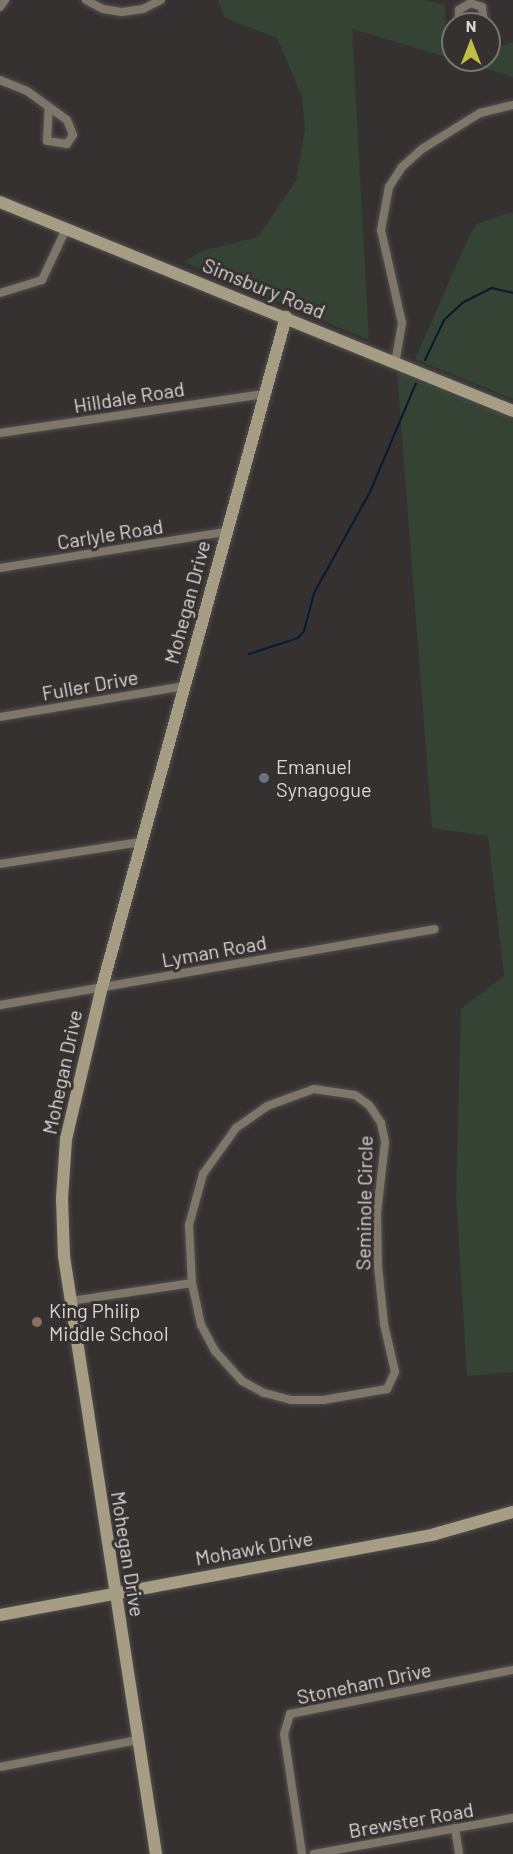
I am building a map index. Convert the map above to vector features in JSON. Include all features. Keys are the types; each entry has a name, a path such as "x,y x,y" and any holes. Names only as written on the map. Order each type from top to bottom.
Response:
{"street":[{"path":"0,7 5,0"},
{"path":"86,0 103,9 122,12 143,9 161,0"},
{"path":"463,2 482,8 482,12"},
{"path":"0,80 27,91 49,108 72,127 72,140 67,144 47,141 49,108"},
{"path":"395,364 402,323 381,230 389,187 402,167 422,149 480,113 513,105"},
{"name":"Simsbury Road","path":"0,202 513,411"},
{"path":"0,293 42,280 66,229"},
{"name":"Mohegan Drive","path":"156,1854 70,1301 62,1198 66,1139 102,987 286,317"},
{"name":"Hilldale Road","path":"0,433 264,394"},
{"name":"Carlyle Road","path":"0,568 226,532"},
{"name":"Fuller Drive","path":"0,717 185,686"},
{"path":"0,864 141,842"},
{"name":"Lyman Road","path":"0,1005 434,929"},
{"name":"Seminole Circle","path":"314,1089 355,1095 369,1105 381,1123 385,1142 376,1213 384,1324 395,1361 393,1383 387,1389 323,1400 291,1400 264,1393 242,1381 215,1352 201,1325 192,1283 189,1226 193,1201 202,1174 236,1128 267,1106 314,1089"},
{"path":"70,1301 192,1283"},
{"name":"Mohawk Drive","path":"0,1615 435,1534 513,1512"},
{"name":"Stoneham Drive","path":"302,1854 284,1734 290,1714 513,1670"},
{"path":"0,1767 137,1740"},
{"name":"Brewster Road","path":"314,1854 513,1818"},
{"path":"455,1828 459,1854"}],"green space":[{"path":"218,0 424,0 445,5 445,12 441,12 441,55 352,29 369,340 184,262 202,251 258,237 296,181 305,130 302,97 277,38 225,18"},
{"path":"513,42 513,77 496,72 501,72 501,46"},
{"path":"513,213 513,399 415,359 471,232 477,224"},
{"path":"397,372 513,419 513,1372 467,1376 456,1196 461,1009 504,976 488,836 432,828"}],"waterway":[{"path":"425,360 444,320 462,303 492,288 513,293"},
{"path":"249,654 298,638 304,631 314,593 370,492 416,383"}],"place":[{"name":"Emanuel Synagogue","path":"264,778"},
{"name":"King Philip Middle School","path":"37,1322"}]}
